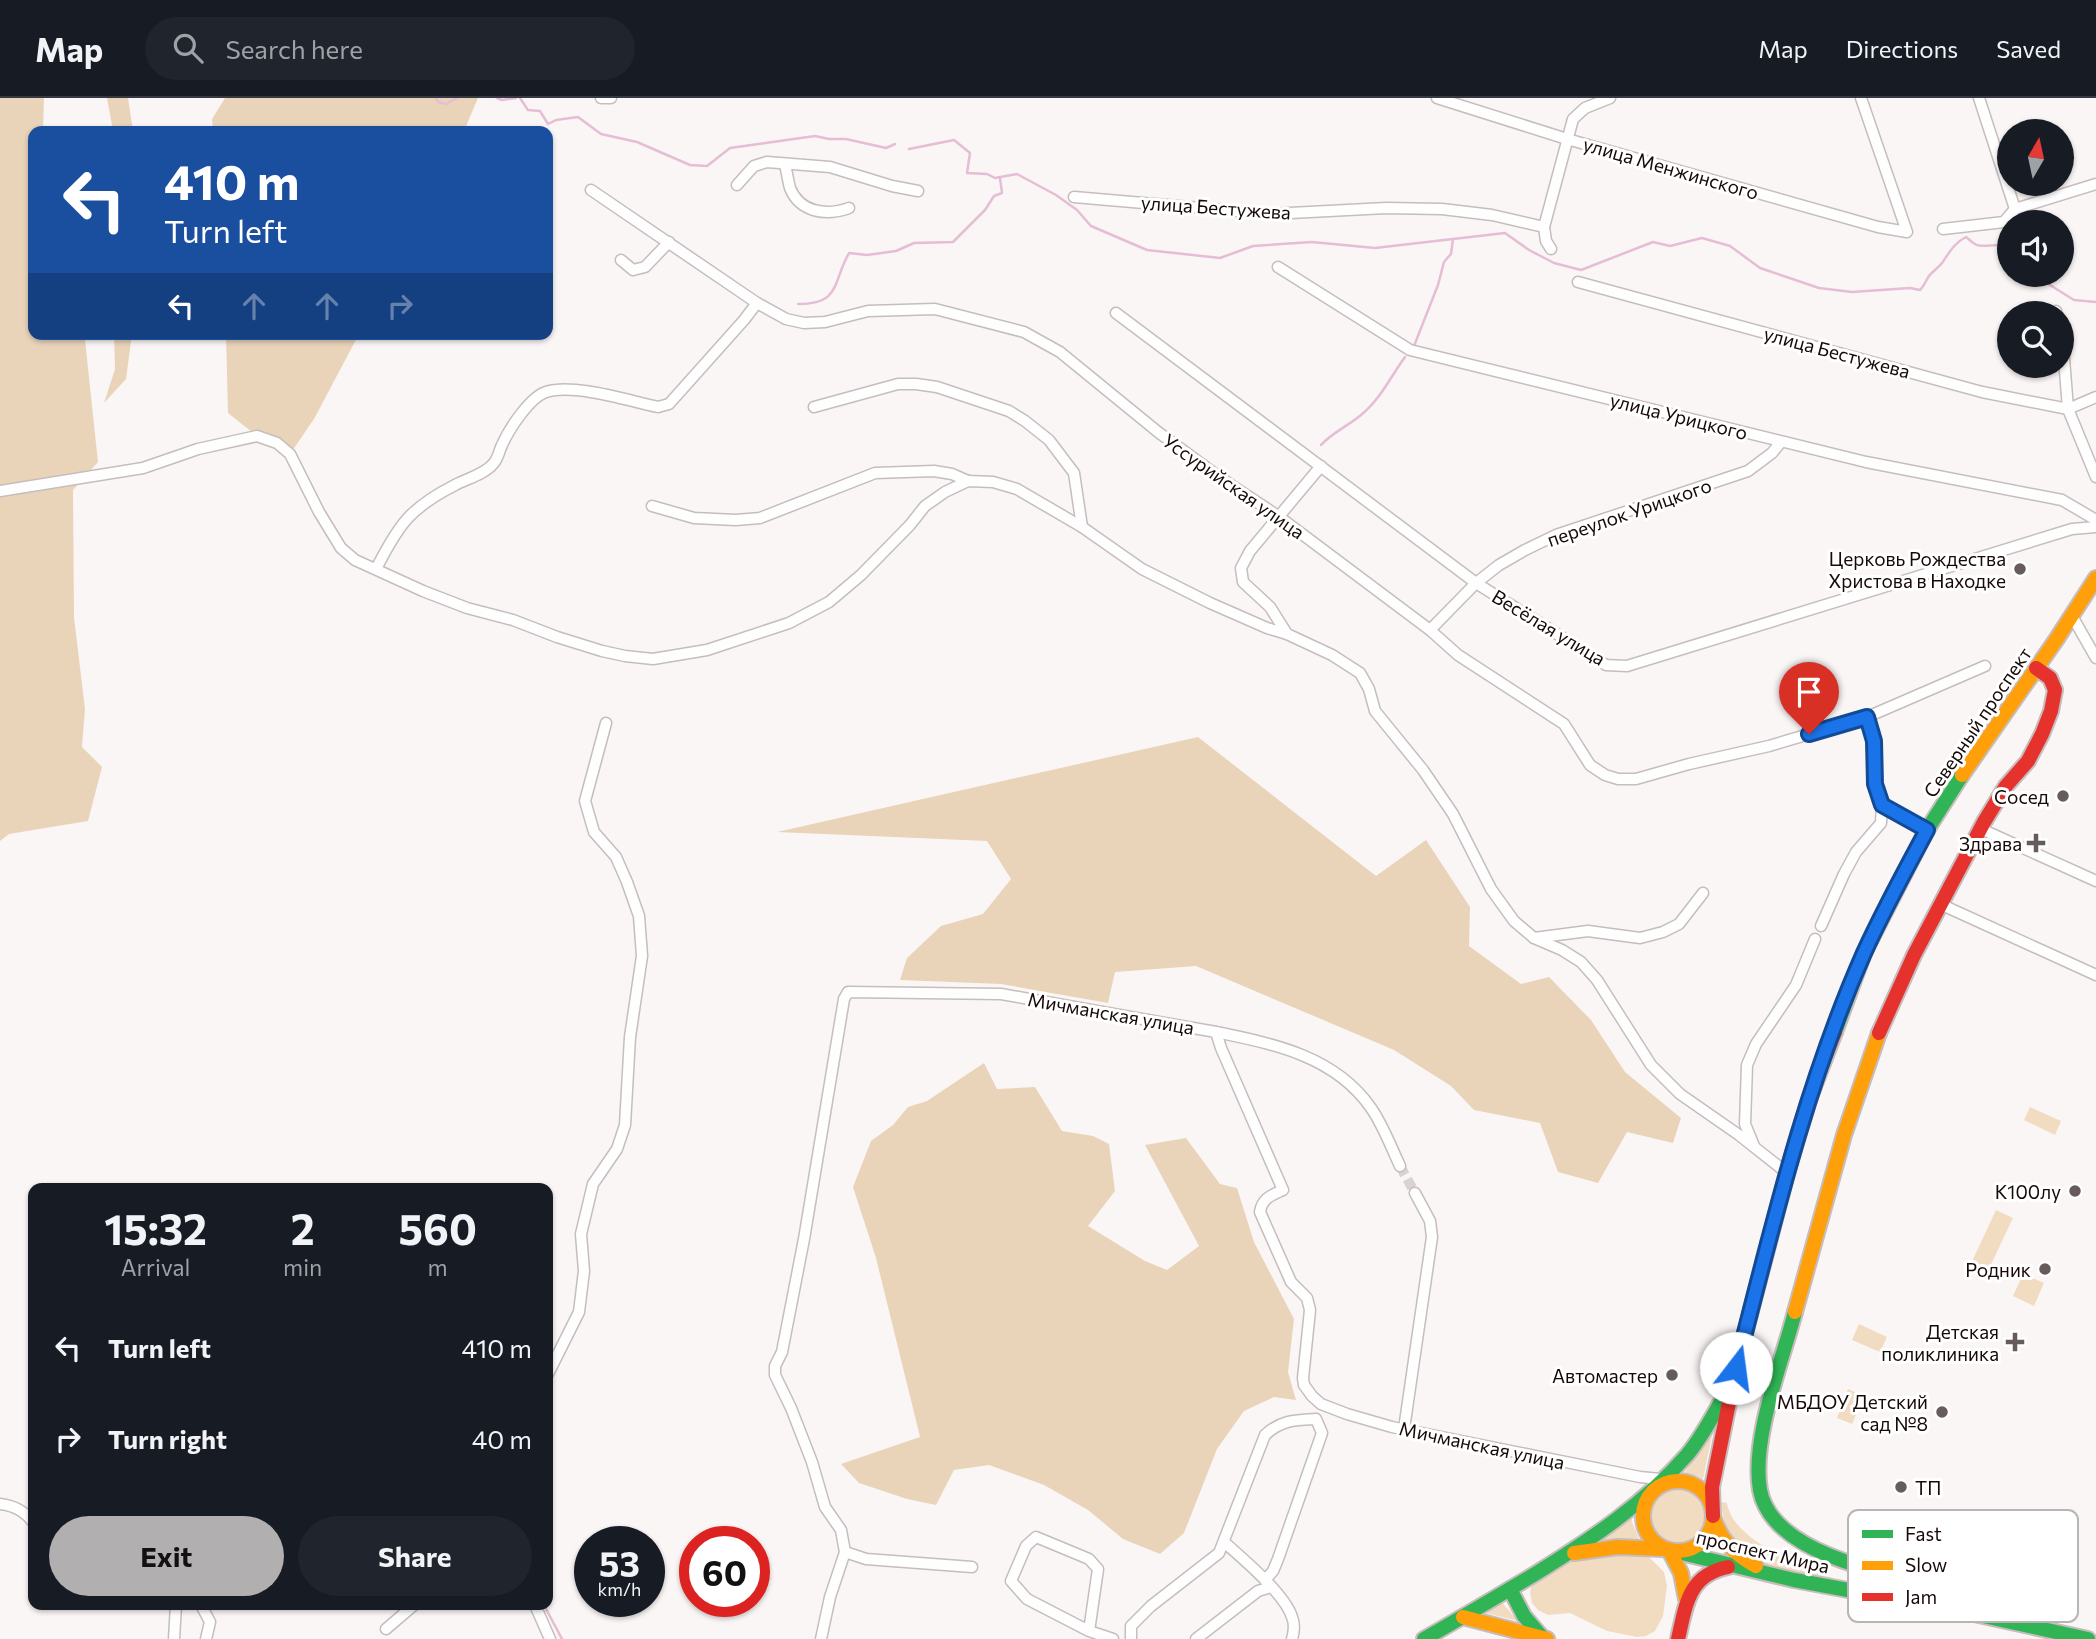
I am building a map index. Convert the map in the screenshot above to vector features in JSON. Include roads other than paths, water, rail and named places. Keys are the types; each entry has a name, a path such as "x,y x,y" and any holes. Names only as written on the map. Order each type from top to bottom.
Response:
{"main road":[{"name":"Северный проспект","path":"1736,1368 1787,1173 1814,1085 1864,953 1927,830 2096,578"},
{"path":"1848,1562 1812,1548 1791,1536 1777,1525 1766,1507 1761,1497 1758,1472 1767,1417 1809,1259 1852,1114 1887,1014 1912,956 1940,904 2007,785 2029,760 2050,715 2054,685 2036,668"},
{"path":"1424,1639 1553,1563 1626,1514 1653,1491 1673,1480 1706,1429 1736,1368"},
{"path":"1653,1491 1644,1504 1643,1511 1643,1525 1650,1539 1669,1550 1689,1549 1701,1542 1709,1531 1713,1516 1714,1473 1736,1368"},
{"path":"1673,1480 1689,1483 1703,1491 1712,1506 1721,1538 1737,1555 1763,1569 1794,1580"},
{"name":"проспект Мира","path":"1553,1563 1575,1553 1597,1548 1638,1546 1669,1550 1848,1590"},
{"path":"1669,1550 1682,1574 1686,1604"},
{"path":"1678,1639 1686,1604 1700,1577 1710,1571 1737,1566"},
{"path":"1510,1589 1524,1616 1544,1638"},
{"path":"1462,1617 1544,1638"},
{"name":"проспект Мира","path":"2009,1622 2088,1639"}],"street":[{"path":"601,98 611,98"},
{"name":"улица Менжинского","path":"1437,98 1567,139 1878,227 1907,232 1861,98"},
{"path":"1979,98 2015,209"},
{"path":"1551,249 1546,242 1544,228 1573,120 1585,108 1605,99"},
{"path":"737,185 754,166 767,162 785,165 799,163 830,167 918,191"},
{"path":"785,165 791,190 803,205 818,212 834,213 849,208"},
{"path":"1943,229 2004,222 2015,209 2096,184"},
{"path":"376,569 391,540 415,509 431,497 491,466 502,443 527,407 545,392 566,389 658,407 669,404 757,303 591,190"},
{"name":"улица Бестужева","path":"1074,197 1271,214 1387,208 1442,209 1492,215 1544,228"},
{"path":"621,260 633,270 645,267 669,242"},
{"name":"улица Урицкого","path":"1278,267 1410,350 1866,462 2062,500 2096,520"},
{"name":"улица Бестужева","path":"1578,282 1983,392 2068,409"},
{"name":"Уссурийская улица","path":"757,303 786,319 804,323 825,322 868,311 935,309 1024,332 1060,352 1158,432 1278,516 1430,629 1458,655 1564,724 1590,765 1605,775 1618,779 1636,779 1769,746 1867,717"},
{"name":"Весёлая улица","path":"1116,313 1476,583 1606,665 1627,666 2072,529 2096,527"},
{"path":"2067,378 2068,409 2096,477"},
{"path":"814,407 898,384 916,384 937,387 1009,411 1049,440 1074,473 1082,527"},
{"path":"2068,409 2096,397"},
{"path":"0,491 143,468 198,449 257,436 277,443 290,454 319,512 341,548 355,560 467,608 625,656 653,659 707,650 789,623 829,602 861,575 925,506 968,481"},
{"name":"переулок Урицкого","path":"1430,629 1476,583 1525,550 1556,535 1748,471 1782,442"},
{"path":"1287,634 1276,614 1243,582 1241,568 1250,551 1321,466"},
{"path":"652,506 694,518 736,520 760,518 875,474 934,471 952,474 968,481 993,482 1017,489 1082,527 1142,569 1255,623 1332,654 1360,673 1375,711 1423,769 1453,814 1498,900 1514,921 1534,938 1581,962 1597,980 1651,1065 1679,1094 1787,1173"},
{"path":"2072,617 2096,658"},
{"path":"1821,926 1856,852 1881,823 1882,805 1875,784 1874,741 1867,717 1985,666"},
{"path":"553,1364 579,1312 584,1271 581,1234 593,1184 617,1149 625,1125 630,1037 642,956 639,916 627,882 616,857 594,832 585,801 606,723"},
{"path":"1882,805 1927,830"},
{"path":"1981,829 2096,881"},
{"path":"1534,938 1588,931 1640,938 1664,932 1679,924 1703,893"},
{"path":"1940,904 2096,975"},
{"path":"1755,1147 1745,1124 1747,1065 1756,1044 1796,985 1815,939"},
{"name":"Мичманская улица","path":"845,1552 841,1530 825,1507 812,1462 777,1380 775,1366 782,1352 804,1239 844,999 848,992 1001,994 1216,1032 1283,1190 1266,1198 1261,1204 1260,1212 1292,1282 1307,1298 1310,1310 1303,1377 1304,1385 1312,1396 1321,1404 1347,1414 1404,1429 1628,1474 1673,1480"},
{"path":"1216,1032 1271,1044 1309,1057 1344,1078 1372,1109 1400,1166"},
{"path":"1404,1429 1433,1237 1430,1221 1415,1193"},
{"path":"1131,1639 1131,1626 1151,1606 1219,1553 1265,1435 1275,1425 1316,1419 1322,1433 1268,1583 1196,1639"},
{"path":"0,1504 24,1511 28,1516"},
{"path":"1089,1631 1098,1569 1095,1563 1036,1537 1026,1546 1011,1581 1027,1600 1089,1631 1113,1639"},
{"path":"1224,1542 1268,1583 1291,1613 1294,1622 1292,1639"},
{"path":"821,1639 830,1597 845,1552 866,1559 972,1567"},
{"path":"174,1639 176,1610"},
{"path":"204,1610 210,1622 206,1639"},
{"path":"386,1629 408,1610"},
{"path":"537,1610 550,1639"}],"waterway":[{"path":"436,98 438,102 446,104 457,98"},
{"path":"497,98 516,98"},
{"path":"520,98 528,110 540,111 548,124 578,117 601,134 637,142 690,165 707,166 730,148 815,136 846,139 886,148 895,144"},
{"path":"909,149 954,140 970,153 967,173 987,174 995,178 1017,174 1056,195 1077,210 1091,226 1147,250 1220,258 1253,246 1312,242 1375,248 1505,233 1554,263 1581,270 1653,242 1670,246 1702,238 1730,246 1760,268 1819,288 1852,292 1910,288 1920,290 1952,248 1966,237 1978,245 1997,245"},
{"path":"798,304 812,303 829,296 849,253 867,255 896,251 914,243 953,242 985,210 994,196 1002,193 1000,178"},
{"path":"1414,346 1444,262 1451,254 1453,239"},
{"path":"2053,287 2074,300 2096,302"},
{"path":"1321,445 1368,409 1405,357"},
{"path":"547,1610 562,1639"}],"tunnel":[{"path":"1400,1166 1415,1193"}],"place":[{"name":"Церковь Рождества Христова в Находке","path":"2020,569"},
{"name":"Сосед","path":"2063,796"},
{"name":"Здрава","path":"2036,843"},
{"name":"К100лу","path":"2075,1191"},
{"name":"Родник","path":"2045,1269"},
{"name":"Детская поликлиника","path":"2015,1342"},
{"name":"Автомастер","path":"1672,1375"},
{"name":"МБДОУ Детский сад №8","path":"1942,1412"},
{"name":"ТП","path":"1901,1487"}]}
